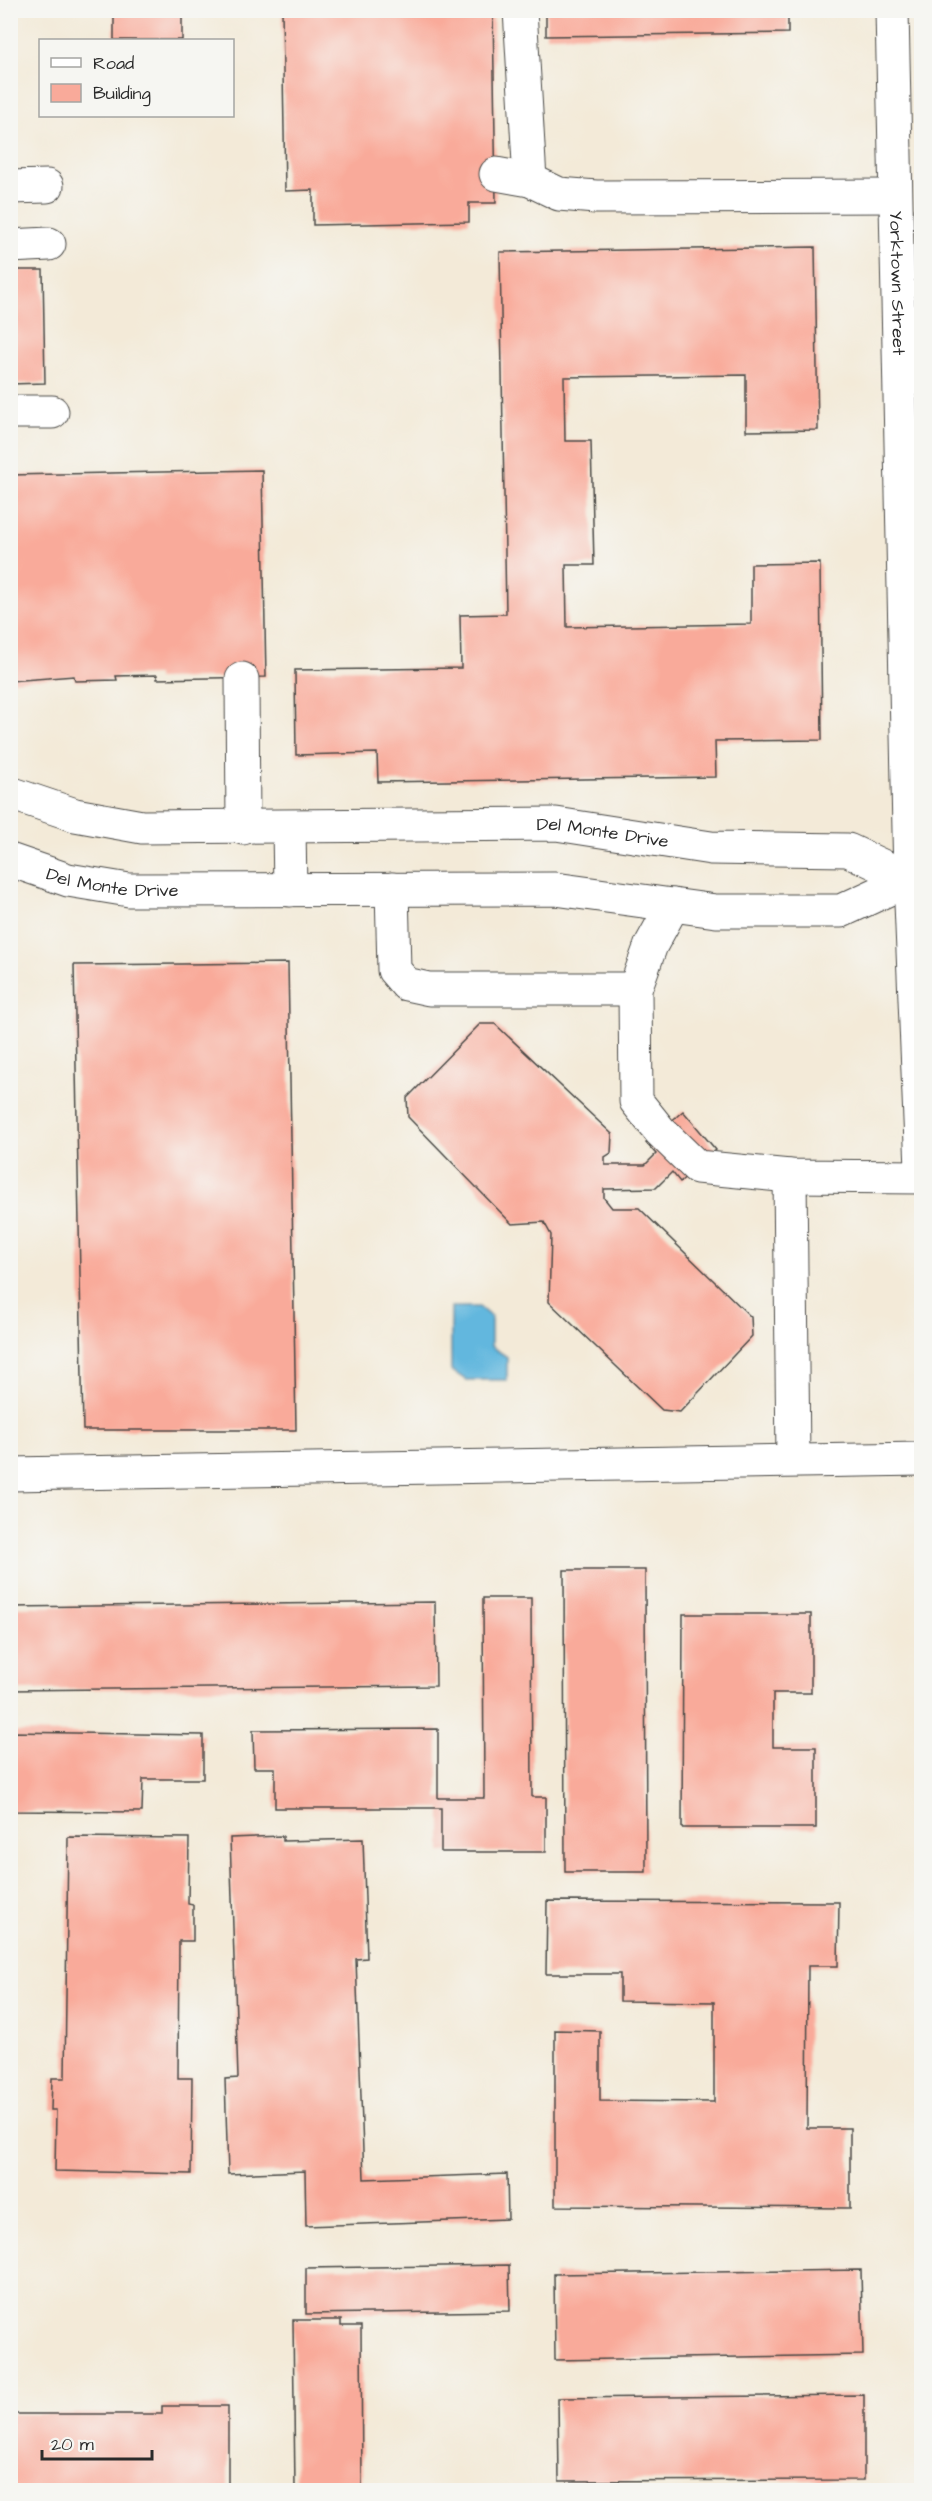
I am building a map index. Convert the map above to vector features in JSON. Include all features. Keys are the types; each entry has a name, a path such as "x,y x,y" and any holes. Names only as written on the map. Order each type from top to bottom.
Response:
{"street":[{"path":"520,10 530,180"},
{"name":"Yorktown Street","path":"892,10 895,196 909,296 921,1168"},
{"path":"496,174 530,180 559,194 596,197 895,196"},
{"path":"10,187 47,186"},
{"path":"10,246 49,244"},
{"path":"10,412 52,412"},
{"path":"242,679 243,828"},
{"name":"Del Monte Drive","path":"10,793 75,815 141,826 243,828 556,824 711,848 848,850 916,879"},
{"path":"289,827 290,890"},
{"name":"Del Monte Drive","path":"10,860 68,880 129,890 555,889 716,911 841,911 916,879"},
{"path":"392,889 394,970 406,984 429,989 635,989"},
{"path":"673,905 651,945 635,989 636,1101 660,1131 697,1167 790,1176 921,1177"},
{"path":"790,1176 793,1460"},
{"path":"10,1474 921,1459"}],"water":[{"path":"451,1307 479,1307 491,1317 491,1346 507,1357 507,1380 466,1380 451,1370"}],"building":[{"path":"114,10 182,10 182,39 114,39"},
{"path":"282,10 493,10 496,203 469,203 469,222 313,225 313,190 285,191"},
{"path":"546,10 788,10 788,33 546,36"},
{"path":"815,247 818,430 746,431 746,375 564,377 565,441 591,441 594,565 566,565 567,627 751,624 751,564 820,563 822,740 715,741 716,777 378,782 377,753 296,755 295,670 461,668 460,615 506,614 500,252"},
{"path":"10,270 43,270 45,383 10,384"},
{"path":"262,470 266,677 157,679 157,675 116,676 117,680 75,681 74,676 10,681 10,475"},
{"path":"288,963 296,1430 83,1430 74,965"},
{"path":"480,1024 495,1024 612,1134 611,1153 605,1157 605,1165 645,1165 656,1154 646,1143 683,1111 716,1150 680,1182 672,1172 656,1188 604,1189 604,1198 612,1208 639,1208 751,1317 752,1336 680,1412 662,1410 549,1302 551,1235 544,1222 512,1224 408,1117 407,1098"},
{"path":"564,1570 645,1570 646,1872 565,1872"},
{"path":"483,1598 531,1598 532,1797 546,1797 546,1852 441,1852 441,1808 275,1808 275,1768 254,1768 253,1730 438,1729 438,1798 484,1798"},
{"path":"435,1602 436,1686 10,1690 10,1607"},
{"path":"683,1614 811,1614 811,1693 773,1693 773,1747 816,1747 816,1828 682,1828"},
{"path":"10,1732 203,1735 203,1779 143,1779 142,1812 10,1811"},
{"path":"283,1836 283,1841 363,1839 367,1958 356,1959 364,2179 507,2174 508,2219 306,2226 305,2171 228,2174 225,2079 238,2078 230,1838"},
{"path":"68,1837 189,1838 188,1904 193,1905 193,1941 179,1941 178,2078 192,2078 191,2174 55,2171 56,2110 51,2110 52,2078 65,2078"},
{"path":"547,1901 839,1902 838,1966 808,1966 807,2128 850,2128 850,2208 555,2206 555,2030 600,2031 600,2101 714,2102 714,2002 620,2001 620,1974 546,1974"},
{"path":"509,2265 510,2311 306,2314 306,2268"},
{"path":"861,2270 863,2355 555,2360 554,2274"},
{"path":"293,2320 341,2320 341,2326 361,2326 362,2489 295,2490"},
{"path":"864,2395 864,2480 559,2481 558,2398"},
{"path":"162,2406 228,2406 228,2490 10,2490 10,2414 162,2414"}]}
